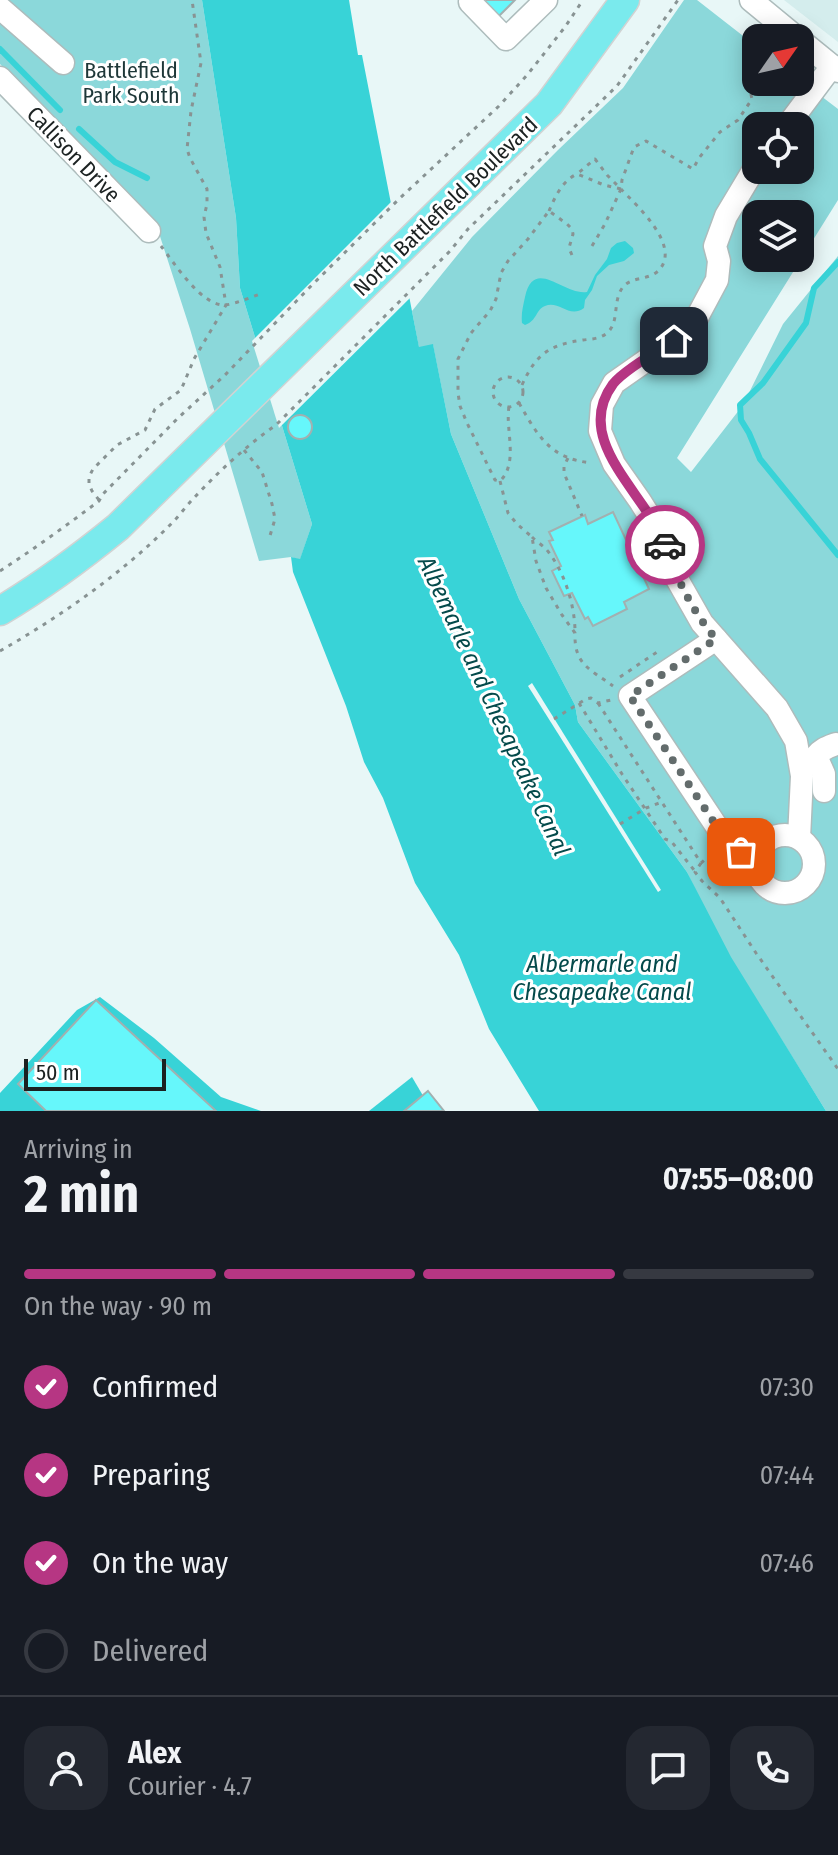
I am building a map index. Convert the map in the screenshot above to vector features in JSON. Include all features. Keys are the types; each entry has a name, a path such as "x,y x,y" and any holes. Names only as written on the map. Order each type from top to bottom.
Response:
{"main road":[{"name":"North Battlefield Boulevard","path":"0,611 45,583 118,527 249,399 549,104 625,0"}],"street":[{"path":"470,2 506,39 546,0"},
{"path":"751,0 781,24"},
{"path":"0,8 63,63"},
{"path":"799,112 835,69 814,52"},
{"name":"Callison Drive","path":"0,78 149,231"},
{"path":"745,184 726,216 715,246 719,261 717,280 694,323 614,383 602,405 600,431 614,464 662,536 677,579 702,623 777,708 796,741 802,776 799,838"},
{"path":"716,639 630,696 727,842 756,861"},
{"path":"824,791 824,774 816,756 836,744"},
{"path":"779,835 788,835 807,844 815,863 809,882 802,889 783,894 765,886 759,878 756,861 762,845 779,835"}],"path":[{"path":"99,500 89,484 93,469 117,445 145,430 155,409 181,390 194,359 226,305 220,267 206,233 207,189 187,149 201,63 192,0"},
{"path":"0,571 59,532 99,500 399,199 499,106 528,74 583,0"},
{"path":"0,651 74,603 130,561 244,450 276,425 450,251 468,229 622,81 678,0"},
{"path":"592,246 621,189 634,147 646,141 693,169 720,132 738,120 751,96"},
{"path":"500,481 495,480 460,406 458,359 471,333 490,311 496,299 501,273 508,261 549,211 563,185 595,159 651,222 664,243 664,259 659,270 623,287 612,326 603,336 553,347 530,368 522,385 523,395 519,403 509,407 496,401 494,386 501,379 515,378 522,385"},
{"path":"577,174 621,189"},
{"path":"549,211 572,229 569,248 574,260"},
{"path":"149,231 181,273 211,302 226,305 263,293"},
{"path":"519,403 539,437 551,448 577,462 596,464"},
{"path":"500,481 505,477 511,448 509,407"},
{"path":"244,450 262,472 272,504 275,519 269,539"},
{"path":"568,458 564,473 582,516"},
{"path":"500,481 508,513 546,550 566,585 573,607 575,646 579,659 614,687"},
{"path":"532,537 536,561 546,588 575,633"},
{"path":"554,719 579,703 665,839 671,841 702,881 720,898 838,1069"},
{"path":"598,703 701,863"},
{"path":"620,824 662,802"},
{"path":"695,872 701,863 727,842"}],"shaded area":[{"path":"784,0 838,0 838,42"}],"green space":[{"name":"Battlefield Park South","path":"0,0 202,0 236,218 240,288 312,524 300,560 291,557 259,561 157,227 0,64"},
{"path":"684,0 697,0 742,35 742,96 814,96 814,91 838,109 838,200 814,238 814,200 742,200 742,272 793,272 677,458 691,472 743,405 783,324 838,256 838,1111 826,1111 740,973 736,974 687,872 578,722 575,705 519,599 451,434 433,345 419,348 412,311 472,237 623,88"}],"water":[{"name":"Albermarle and Chesapeake Canal","path":"202,0 349,0 419,347 433,344 451,434 519,599 575,705 578,722 687,872 731,957 826,1111 539,1111 489,1029 459,955 415,883 383,798 364,762 346,706 293,572 291,557 300,559 312,524 240,288 236,218"},
{"path":"625,241 634,253 624,261 609,265 597,276 584,308 569,311 555,305 545,306 529,323 522,323 525,297 535,279 543,278 578,292 587,292 611,248"},
{"path":"100,997 154,1038 221,1097 261,1111 0,1111 0,1093 77,1010"},
{"path":"412,1077 432,1111 369,1111"}],"pier":[{"path":"394,199 413,295 279,428 252,341"},
{"path":"532,683 661,890 658,892 528,686"}],"building":[{"path":"482,0 515,0 496,19"},
{"path":"300,415 309,418 312,427 309,436 300,439 291,436 288,427 291,418"},
{"path":"613,512 649,589 624,602 627,609 593,626 588,617 585,619 572,593 564,596 552,571 561,566 549,541 553,540 549,532 585,515 588,524"},
{"path":"96,1000 216,1111 46,1111 18,1084"},
{"path":"428,1091 444,1111 404,1111"}],"waterway":[{"path":"0,49 60,110"},
{"path":"79,129 115,162 147,178"},
{"path":"838,262 814,288 806,323 763,383 740,405 741,420 760,459 838,555"}],"way so far":[{"path":"665,545 677,579 702,623 716,639 630,696 727,842 741,852"}],"route":[{"path":"665,545 614,464 600,431 602,405 614,383 674,341"}],"water label":[{"name":"Albemarle and Chesapeake Canal","path":"494,706"}]}
